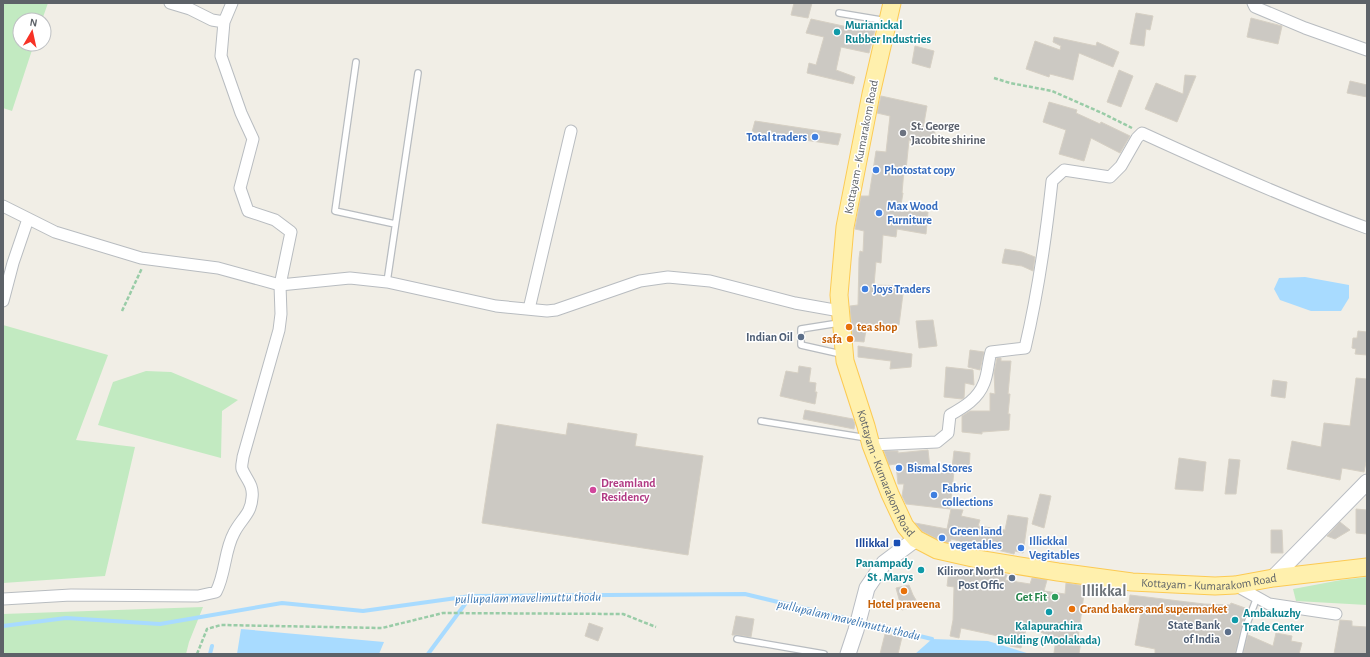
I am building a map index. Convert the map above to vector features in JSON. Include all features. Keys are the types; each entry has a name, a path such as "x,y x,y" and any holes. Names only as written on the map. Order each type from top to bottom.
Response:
{"main road":[{"name":"Kottayam - Kumarakom Road","path":"892,3 871,94 845,227 838,295 845,362 870,442 904,526 916,539 937,550 977,559 1132,582 1171,585 1235,585 1273,578 1367,567"}],"street":[{"path":"170,3 190,9 212,20 224,22"},
{"path":"3,599 71,595 198,596 216,592 221,582 226,551 234,532 249,512 253,496 250,482 242,468 242,462 279,330 281,314 280,285 291,232 275,220 248,211 240,188 253,139 241,113 221,56 224,22 232,3"},
{"path":"1253,3 1255,7 1305,28 1367,50"},
{"path":"528,310 571,131"},
{"path":"870,442 937,442 948,433 950,415 964,407 975,397 984,383 991,352 1025,348 1036,300 1052,180 1064,170 1110,177 1121,166 1137,138 1142,133 1256,184 1367,228"},
{"path":"3,206 55,232 147,259 218,268 280,285 350,278 387,282 496,306 546,312 556,310 640,281 668,277 710,281 841,316"},
{"path":"3,302 13,263 28,219"},
{"path":"1273,578 1367,482"},
{"path":"848,654 867,588 884,562 916,539"},
{"path":"1235,585 1269,604 1336,614"}],"lane":[{"path":"839,13 887,21"},
{"path":"356,62 335,211 395,224"},
{"path":"387,282 418,73"},
{"path":"841,316 802,329 801,345 844,354"},
{"path":"761,421 870,442"},
{"path":"1239,654 1245,629 1257,597"},
{"path":"737,639 824,654"}],"path":[{"path":"994,78 1010,83 1052,91 1102,113 1142,133"},
{"path":"122,311 147,259"},
{"path":"197,654 208,629 221,625 382,628 443,613 624,614 656,626"}],"green space":[{"path":"3,3 48,3 45,12 12,12 12,52 31,52 12,111 3,108"},
{"path":"3,325 108,355 76,440 135,447 105,576 3,583"},
{"path":"146,371 171,372 238,400 222,411 221,458 98,425 113,382"},
{"path":"1367,577 1367,605 1296,601 1293,589 1341,580"},
{"path":"203,607 189,642 186,654 3,654 3,614"}],"water":[{"path":"1305,277 1349,285 1349,298 1341,311 1311,311 1280,300 1274,289 1279,278"},
{"path":"241,629 384,642 379,654 237,654"},
{"path":"932,639 988,641 1030,654 915,654"}],"building":[{"name":"Murianickal Rubber Industries","path":"794,3 812,3 808,18 791,15"},
{"path":"1136,13 1153,16 1150,30 1146,29 1144,46 1130,44"},
{"path":"1251,18 1282,26 1278,44 1247,37"},
{"path":"811,19 857,29 864,24 876,26 869,53 841,47 836,70 855,77 853,84 807,73 809,63 816,65 824,37 806,33"},
{"path":"1054,37 1096,46 1097,42 1119,52 1113,67 1079,53 1073,80 1050,74 1049,77 1026,69 1035,41 1060,50 1061,46 1053,42"},
{"path":"915,46 934,51 930,68 912,63"},
{"path":"1119,70 1133,76 1121,107 1107,102"},
{"path":"1185,75 1196,76 1177,122 1145,109 1156,83 1183,94"},
{"path":"1350,81 1367,85 1367,97 1347,93"},
{"path":"881,96 927,106 923,129 935,130 934,145 909,140 900,211 928,212 926,234 897,229 896,237 883,235 881,263 876,262 874,285 904,286 899,325 867,324 864,342 853,341 850,306 858,305 859,258 860,251 863,252 864,231 855,229 861,196 869,196 876,151 886,152 890,116 877,113"},
{"path":"1049,102 1077,110 1076,113 1100,124 1101,122 1130,136 1120,153 1091,138 1084,161 1059,154 1066,130 1043,122"},
{"path":"755,121 841,134 838,145 752,132"},
{"path":"1005,249 1022,252 1035,257 1033,271 1022,266 1002,263"},
{"path":"933,320 937,346 919,348 916,321"},
{"path":"1358,331 1367,332 1367,355 1355,354 1356,349 1352,348 1353,338 1357,338"},
{"path":"858,346 912,354 911,367 890,369 891,361 858,357"},
{"path":"970,350 984,352 980,370 968,367"},
{"path":"997,358 1001,358 1001,361 1011,361 1008,394 1010,394 1008,414 1010,414 1009,430 982,432 982,434 962,432 962,416 970,411 990,411 990,393 995,394 994,373"},
{"path":"799,366 811,368 809,382 816,383 815,392 817,392 815,404 780,396 786,371 798,373"},
{"path":"946,367 973,370 974,385 965,383 964,398 944,397"},
{"path":"1356,378 1367,379 1367,457 1364,472 1342,468 1340,480 1287,469 1292,441 1321,447 1324,423 1350,426"},
{"path":"1273,380 1287,382 1285,398 1271,396"},
{"path":"805,410 853,419 855,424 854,429 803,419"},
{"name":"Dreamland Residency","path":"568,423 637,434 635,446 703,456 688,555 482,523 497,424 566,435"},
{"path":"928,450 930,468 952,468 954,451 970,453 969,472 954,471 950,509 906,504 902,496 904,484 898,484 896,464 889,465 884,451 898,451 898,453"},
{"path":"1179,458 1206,462 1203,491 1175,489"},
{"path":"1229,459 1240,460 1236,494 1225,494"},
{"path":"1040,494 1051,496 1044,528 1032,524"},
{"path":"951,509 963,510 961,516 980,520 978,526 1005,530 1008,515 1028,518 1023,553 1015,551 1014,554 951,539 950,543 940,541 922,531 915,523 947,529"},
{"path":"1356,509 1367,510 1367,534 1356,533"},
{"path":"1340,522 1350,530 1335,539 1327,536"},
{"path":"1271,530 1282,530 1283,553 1271,553"},
{"path":"949,570 985,575 986,573 1007,575 1005,580 1030,584 1032,578 1047,580 1044,591 1065,594 1066,583 1085,586 1078,639 1081,640 1079,654 1054,653 1056,639 1027,626 1021,648 1010,646 1011,640 961,628 959,638 950,636 953,620 954,587 947,586"},
{"path":"909,585 919,605 902,610 896,588"},
{"path":"1130,595 1204,604 1230,605 1231,603 1248,609 1241,628 1235,654 1155,654 1155,649 1135,645 1141,612 1128,611"},
{"path":"736,616 754,619 751,637 732,635"},
{"path":"1340,620 1352,621 1352,626 1367,627 1367,654 1334,654"},
{"path":"589,623 603,628 598,641 585,636"},
{"path":"1276,633 1292,636 1291,641 1302,643 1299,654 1243,654 1248,635 1273,646"},
{"path":"885,634 902,637 898,654 880,654"}],"waterway":[{"name":"pullupalam mavelimuttu thodu","path":"3,626 66,618 160,624 282,603 363,611 471,596 745,594 932,639"},
{"path":"428,654 471,596"},
{"path":"210,654 212,646"}],"place":[{"name":"Murianickal Rubber Industries","path":"837,32"},
{"name":"St. George Jacobite shirine","path":"903,133"},
{"name":"Total traders","path":"815,137"},
{"name":"Photostat copy","path":"876,170"},
{"name":"Max Wood Furniture","path":"879,213"},
{"name":"Joys Traders","path":"865,289"},
{"name":"tea shop","path":"849,327"},
{"name":"Indian Oil","path":"801,337"},
{"name":"safa","path":"850,339"},
{"name":"Bismal Stores","path":"899,468"},
{"name":"Dreamland Residency","path":"593,490"},
{"name":"Fabric collections","path":"934,495"},
{"name":"Green land vegetables","path":"942,538"},
{"name":"Illikkal","path":"897,543"},
{"name":"Illickkal Vegitables","path":"1021,548"},
{"name":"Panampady St . Marys","path":"921,570"},
{"name":"Kiliroor North Post Offic","path":"1012,578"},
{"name":"Hotel praveena","path":"904,591"},
{"name":"Get Fit","path":"1055,597"},
{"name":"Grand bakers and supermarket","path":"1072,609"},
{"name":"Kalapurachira Building (Moolakada)","path":"1049,612"},
{"name":"Ambakuzhy Trade Center","path":"1235,620"},
{"name":"State Bank of India","path":"1228,632"}],"district":[{"name":"Illikkal","path":"1104,590"}]}
